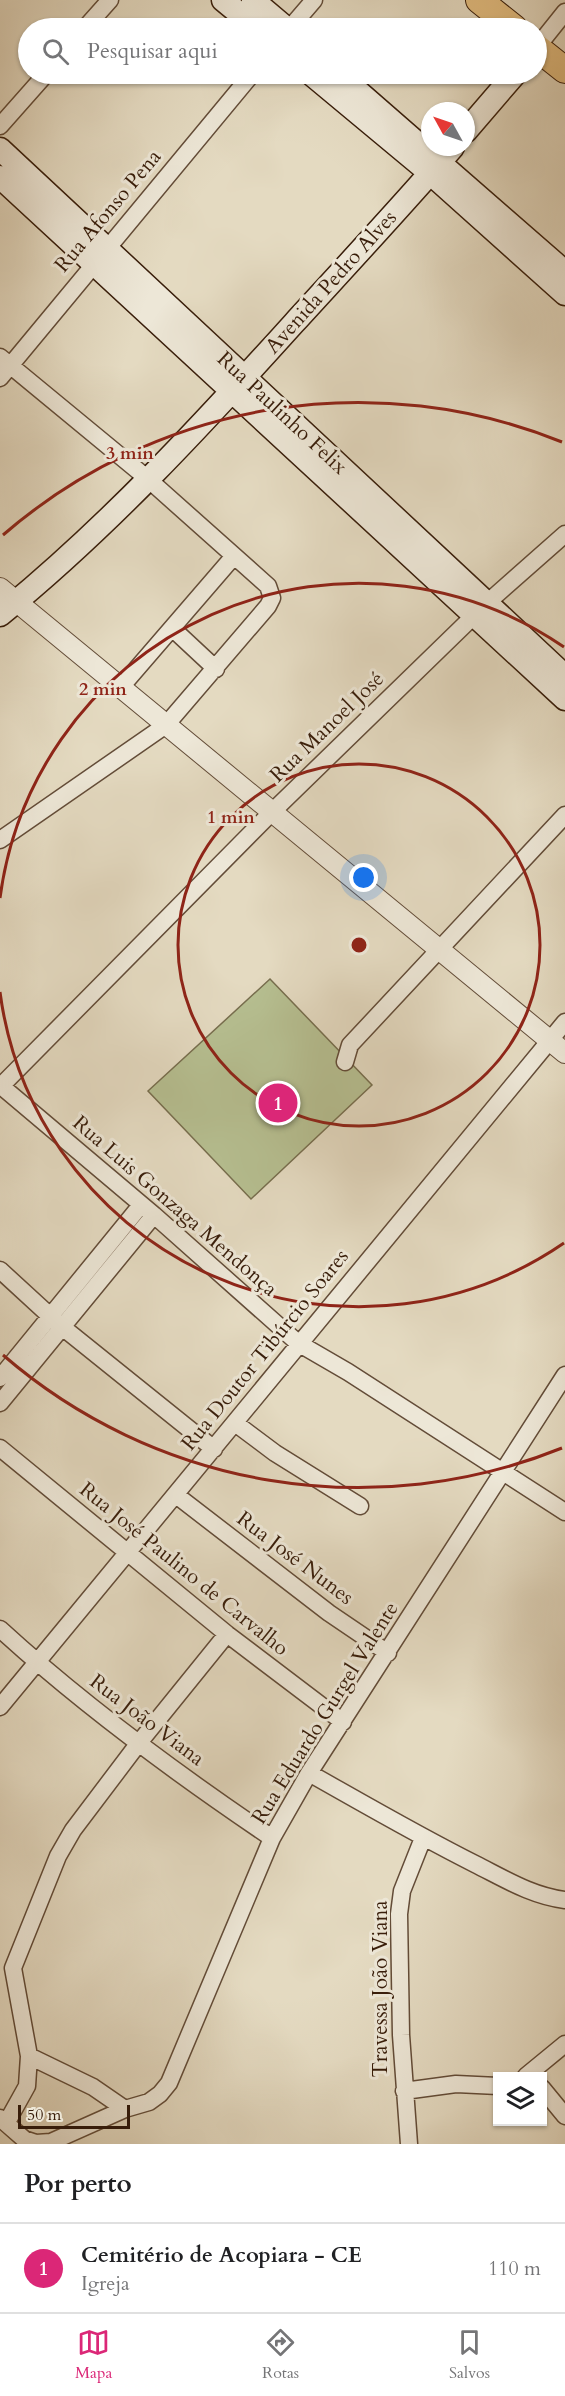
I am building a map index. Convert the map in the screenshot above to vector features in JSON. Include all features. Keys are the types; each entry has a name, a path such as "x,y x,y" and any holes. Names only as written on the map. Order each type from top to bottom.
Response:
{"main road":[{"path":"223,0 245,18"},
{"path":"253,0 276,18"},
{"path":"479,0 502,18"},
{"path":"547,56 565,70"},
{"path":"325,84 441,161 565,294"},
{"path":"350,84 441,161 565,272"},
{"path":"475,121 506,84"},
{"name":"Rua Paulinho Felix","path":"0,149 100,256 481,610 565,699"},
{"name":"Avenida Pedro Alves","path":"5,601 148,479 239,385 441,161"},
{"name":"Rua Paulinho Felix","path":"0,177 100,256"},
{"name":"Rua Paulinho Felix","path":"481,610 565,676"}],"street":[{"path":"94,18 110,0"},
{"path":"297,18 314,0"},
{"path":"547,35 565,12"},
{"path":"0,126 37,84"},
{"name":"Rua Afonso Pena","path":"3,367 100,256 244,84"},
{"path":"0,840 166,725 216,669 268,606 272,598 268,586 148,479 3,367"},
{"name":"Rua Manoel José","path":"0,1086 271,813 481,610 565,534"},
{"path":"121,687 234,556"},
{"path":"5,601 121,687 557,1047"},
{"path":"171,628 216,669"},
{"path":"345,1062 350,1045 565,815"},
{"name":"Rua Doutor Tibúrcio Soares","path":"0,1707 214,1449 298,1343 557,1047 565,1022"},
{"name":"Rua Luis Gonzaga Mendonça","path":"0,1086 148,1210 298,1343 348,1372 565,1512"},
{"path":"0,1378 56,1321 148,1210"},
{"path":"0,1270 56,1321 214,1449"},
{"path":"0,1403 56,1321"},
{"name":"Rua Eduardo Gurgel Valente","path":"3,2120 24,2139 36,2143 51,2142 125,2109 149,2102 169,2083 272,1838 309,1773 565,1375"},
{"path":"235,1423 275,1453 360,1506"},
{"name":"Rua José Paulino de Carvalho","path":"0,1448 227,1634 343,1722"},
{"name":"Rua José Nunes","path":"176,1495 329,1613 388,1653"},
{"name":"Rua João Viana","path":"0,1629 37,1663 138,1744 272,1838"},
{"path":"3,2120 27,2086 29,2056 6,1963 73,1830 138,1744 227,1634"},
{"path":"309,1773 423,1838 523,1888 546,1898 565,1900"},
{"name":"Travessa João Viana","path":"409,2144 404,2091 399,1914 402,1891 423,1838"},
{"path":"533,2072 565,2044"},
{"path":"29,2056 93,2087 125,2109"},
{"path":"404,2091 456,2084 493,2086"},
{"path":"547,2093 565,2116"}],"green space":[{"path":"270,979 372,1085 251,1199 148,1091"}],"place":[{"name":"Cemitério de Acopiara - CE","path":"278,1103"}]}
